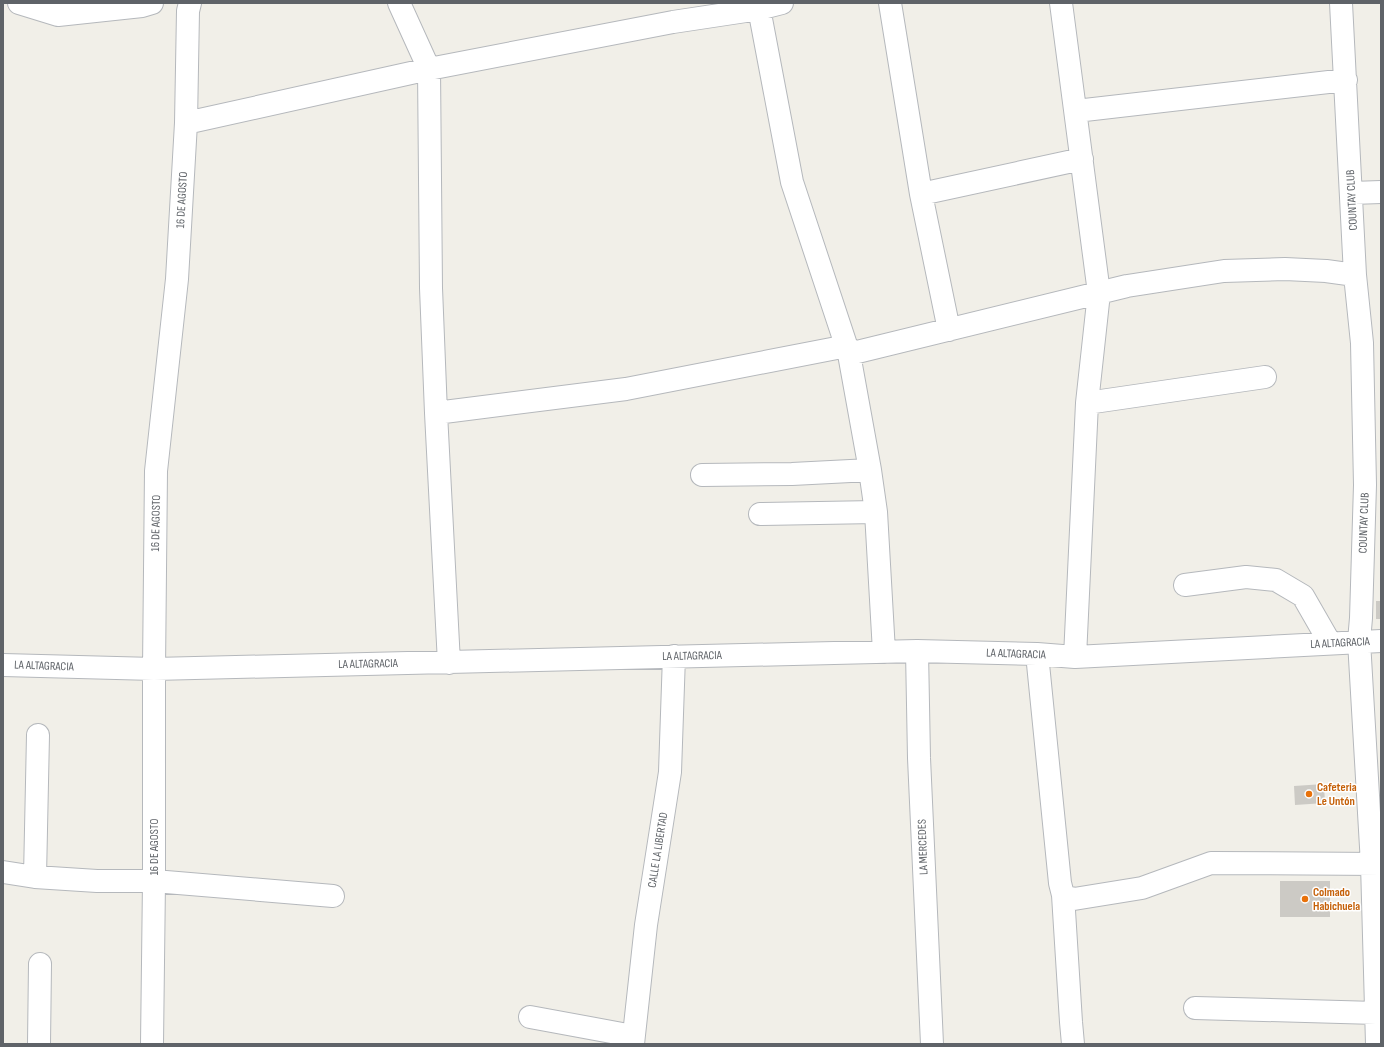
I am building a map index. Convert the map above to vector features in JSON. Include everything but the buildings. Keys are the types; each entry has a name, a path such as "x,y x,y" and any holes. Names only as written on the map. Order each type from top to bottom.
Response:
{"street":[{"path":"19,3 58,15 142,6 152,3"},
{"name":"16 DE AGOSTO","path":"152,1044 156,471 177,279 186,123 188,11 190,3"},
{"path":"399,3 429,70 431,288 448,663"},
{"path":"186,123 429,70 673,22 782,3"},
{"path":"890,3 921,194 949,330"},
{"path":"1060,3 1076,111 1099,293 1087,404 1075,657"},
{"name":"COUNTAY CLUB","path":"1341,3 1352,193 1355,275 1371,343 1373,484 1359,641 1376,864 1376,1013 1378,1038"},
{"path":"758,6 792,182 848,350 870,470 876,512 884,652"},
{"path":"1076,111 1346,80"},
{"path":"921,194 1082,159"},
{"path":"1352,193 1381,192"},
{"path":"436,413 626,389 848,350 949,330 1127,286 1224,271 1285,269 1326,271 1355,275"},
{"path":"1087,404 1265,377"},
{"path":"702,475 792,474 870,470"},
{"path":"760,514 876,512"},
{"path":"1186,585 1246,577 1276,580 1303,596 1330,643"},
{"name":"LA ALTAGRACIA","path":"3,665 154,669 917,651 1037,654 1075,657 1381,641"},
{"name":"LA MERCEDES","path":"917,651 919,758 932,1044"},
{"path":"1037,654 1059,876 1063,895 1073,1044"},
{"name":"CALLE LA LIBERTAD","path":"633,1040 646,925 670,772 674,656"},
{"path":"36,877 38,735"},
{"path":"1063,895 1074,899 1135,890 1211,863 1376,864"},
{"path":"3,872 36,877 97,881 154,881 332,896"},
{"path":"39,1044 40,964"},
{"path":"1195,1008 1376,1013"},
{"path":"530,1017 633,1040"}],"place":[{"name":"Cafeteria Le Untón","path":"1309,794"},
{"name":"Colmado Habichuela","path":"1305,899"}]}
